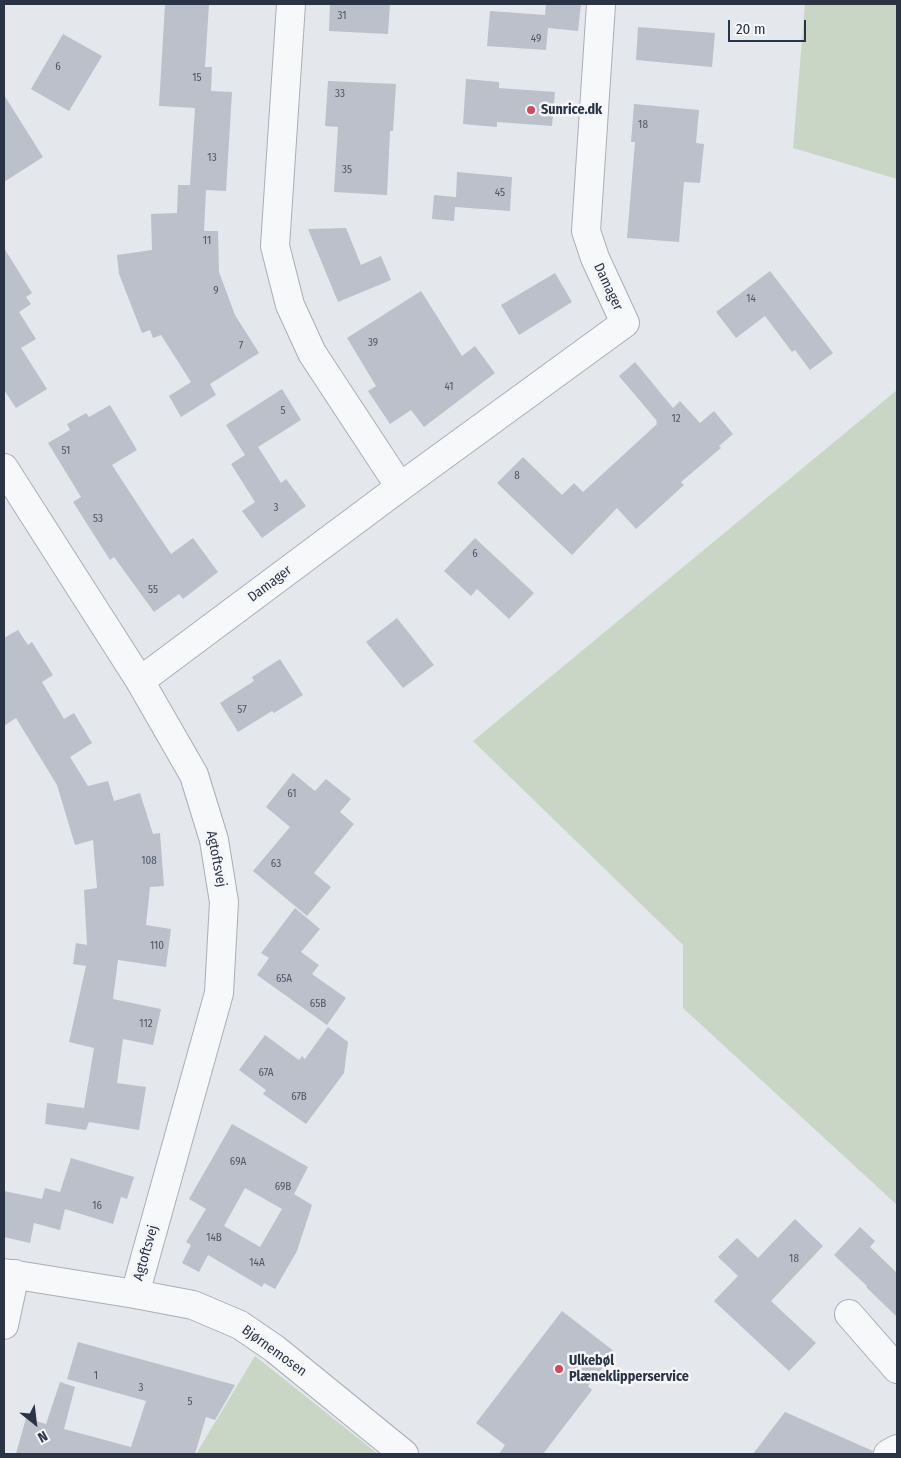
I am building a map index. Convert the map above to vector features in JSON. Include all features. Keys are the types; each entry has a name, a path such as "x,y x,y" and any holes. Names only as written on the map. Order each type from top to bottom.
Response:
{"street":[{"path":"291,4 274,246 290,304 312,353 400,487"},
{"name":"Damager","path":"140,682 400,487 625,323 595,258 586,231 601,4"},
{"name":"Agtoftsvej","path":"4,468 140,682 194,775 214,840 224,902 219,993 135,1294"},
{"path":"4,1325 10,1274"},
{"name":"Bjørnemosen","path":"10,1274 193,1305 240,1325 275,1348 404,1454"},
{"path":"849,1314 897,1369"},
{"path":"888,1454 897,1449"}],"green space":[{"path":"805,4 897,4 897,179 793,148"},
{"path":"897,390 897,1205 683,1008 683,945 473,741"},
{"path":"255,1356 378,1454 196,1454"}],"building":[{"path":"165,4 209,4 205,67 212,67 211,91 232,92 226,191 206,190 204,231 218,231 219,272 235,315 259,353 210,384 216,395 181,417 169,396 191,382 161,335 153,338 150,330 142,333 119,274 117,255 152,250 151,214 177,213 178,185 190,185 195,108 159,106"},
{"path":"330,4 390,4 388,34 329,31"},
{"path":"546,4 581,4 578,31 548,28 546,50 487,46 490,11 545,15"},
{"path":"638,27 715,33 712,67 636,60"},
{"path":"63,34 102,56 69,111 31,89"},
{"path":"466,79 499,82 499,88 555,92 552,126 497,122 497,127 463,124"},
{"path":"328,81 396,84 393,131 390,131 387,195 334,192 338,127 325,126"},
{"path":"4,95 43,157 4,182"},
{"path":"634,104 699,110 696,143 704,144 700,183 684,182 679,242 627,238 635,142 631,142"},
{"path":"457,172 512,177 510,211 455,207 454,221 432,219 434,195 456,197"},
{"path":"346,228 361,265 381,256 391,280 338,302 308,229"},
{"path":"4,248 32,293 26,297 31,304 19,312 36,339 21,348 47,389 16,408 4,390"},
{"path":"770,271 833,353 810,370 795,350 792,352 765,316 736,338 716,312"},
{"path":"555,273 572,302 519,335 501,305"},
{"path":"421,291 462,356 475,346 495,373 424,427 411,410 390,424 368,391 376,386 347,338"},
{"path":"635,362 673,408 680,401 700,423 714,411 733,434 719,446 721,448 681,482 684,485 636,529 617,508 572,555 497,483 523,457 562,495 574,483 583,492 657,424 657,421 619,376"},
{"path":"282,389 301,420 258,447 281,483 286,479 306,506 262,538 242,511 255,502 231,464 245,455 226,425"},
{"path":"110,405 137,450 112,465 171,554 193,538 218,572 183,599 179,594 154,612 114,557 110,560 73,502 81,497 48,443 70,430 67,424 86,413 89,417"},
{"path":"475,538 534,593 509,619 477,589 471,596 444,571"},
{"path":"397,618 434,665 403,688 366,642"},
{"path":"18,630 28,645 32,642 53,675 42,682 64,719 74,713 92,743 70,757 88,786 108,781 114,801 140,793 153,834 160,833 164,886 150,887 146,925 171,929 166,967 118,960 113,999 161,1009 153,1045 123,1039 117,1083 146,1087 139,1130 89,1122 86,1130 45,1124 47,1103 84,1108 94,1048 69,1042 86,966 73,964 76,943 87,945 84,890 97,888 93,840 75,845 57,785 16,718 4,726 4,638"},
{"path":"280,659 303,695 238,732 220,703 254,681 252,677"},
{"path":"293,773 315,791 326,779 351,799 340,812 354,824 314,873 331,887 307,916 253,871 290,827 266,807"},
{"path":"295,908 320,929 301,952 319,965 312,974 346,998 327,1025 257,975 269,958 261,953"},
{"path":"328,1027 348,1042 344,1073 306,1124 263,1094 266,1090 239,1070 265,1035 299,1060 302,1056 305,1059"},
{"path":"232,1124 308,1167 294,1194 312,1205 297,1251 275,1289 264,1283 262,1287 208,1255 199,1272 182,1263 191,1245 186,1242 206,1209 189,1199","holes":["245,1188 282,1209 260,1247 224,1226"]},
{"path":"71,1158 134,1177 127,1199 121,1197 113,1224 65,1209 60,1230 34,1223 30,1243 4,1237 4,1191 42,1199 45,1188 60,1192"},
{"path":"795,1219 823,1246 771,1301 816,1343 789,1371 714,1301 738,1276 718,1257 737,1238 758,1258"},
{"path":"860,1227 875,1241 870,1247 897,1273 897,1317 834,1255"},
{"name":"Ulkebøl Plæneklipperservice","path":"562,1311 615,1352 588,1386 592,1390 543,1454 499,1454 505,1445 476,1423"},
{"path":"78,1342 235,1385 215,1420 206,1417 195,1454 16,1454 26,1418 46,1424 60,1382 75,1387 64,1429 131,1447 146,1401 67,1379"},
{"path":"785,1412 873,1451 872,1454 753,1454"}],"place":[{"name":"Sunrice.dk","path":"531,110"},
{"name":"Ulkebøl Plæneklipperservice","path":"559,1369"}]}
